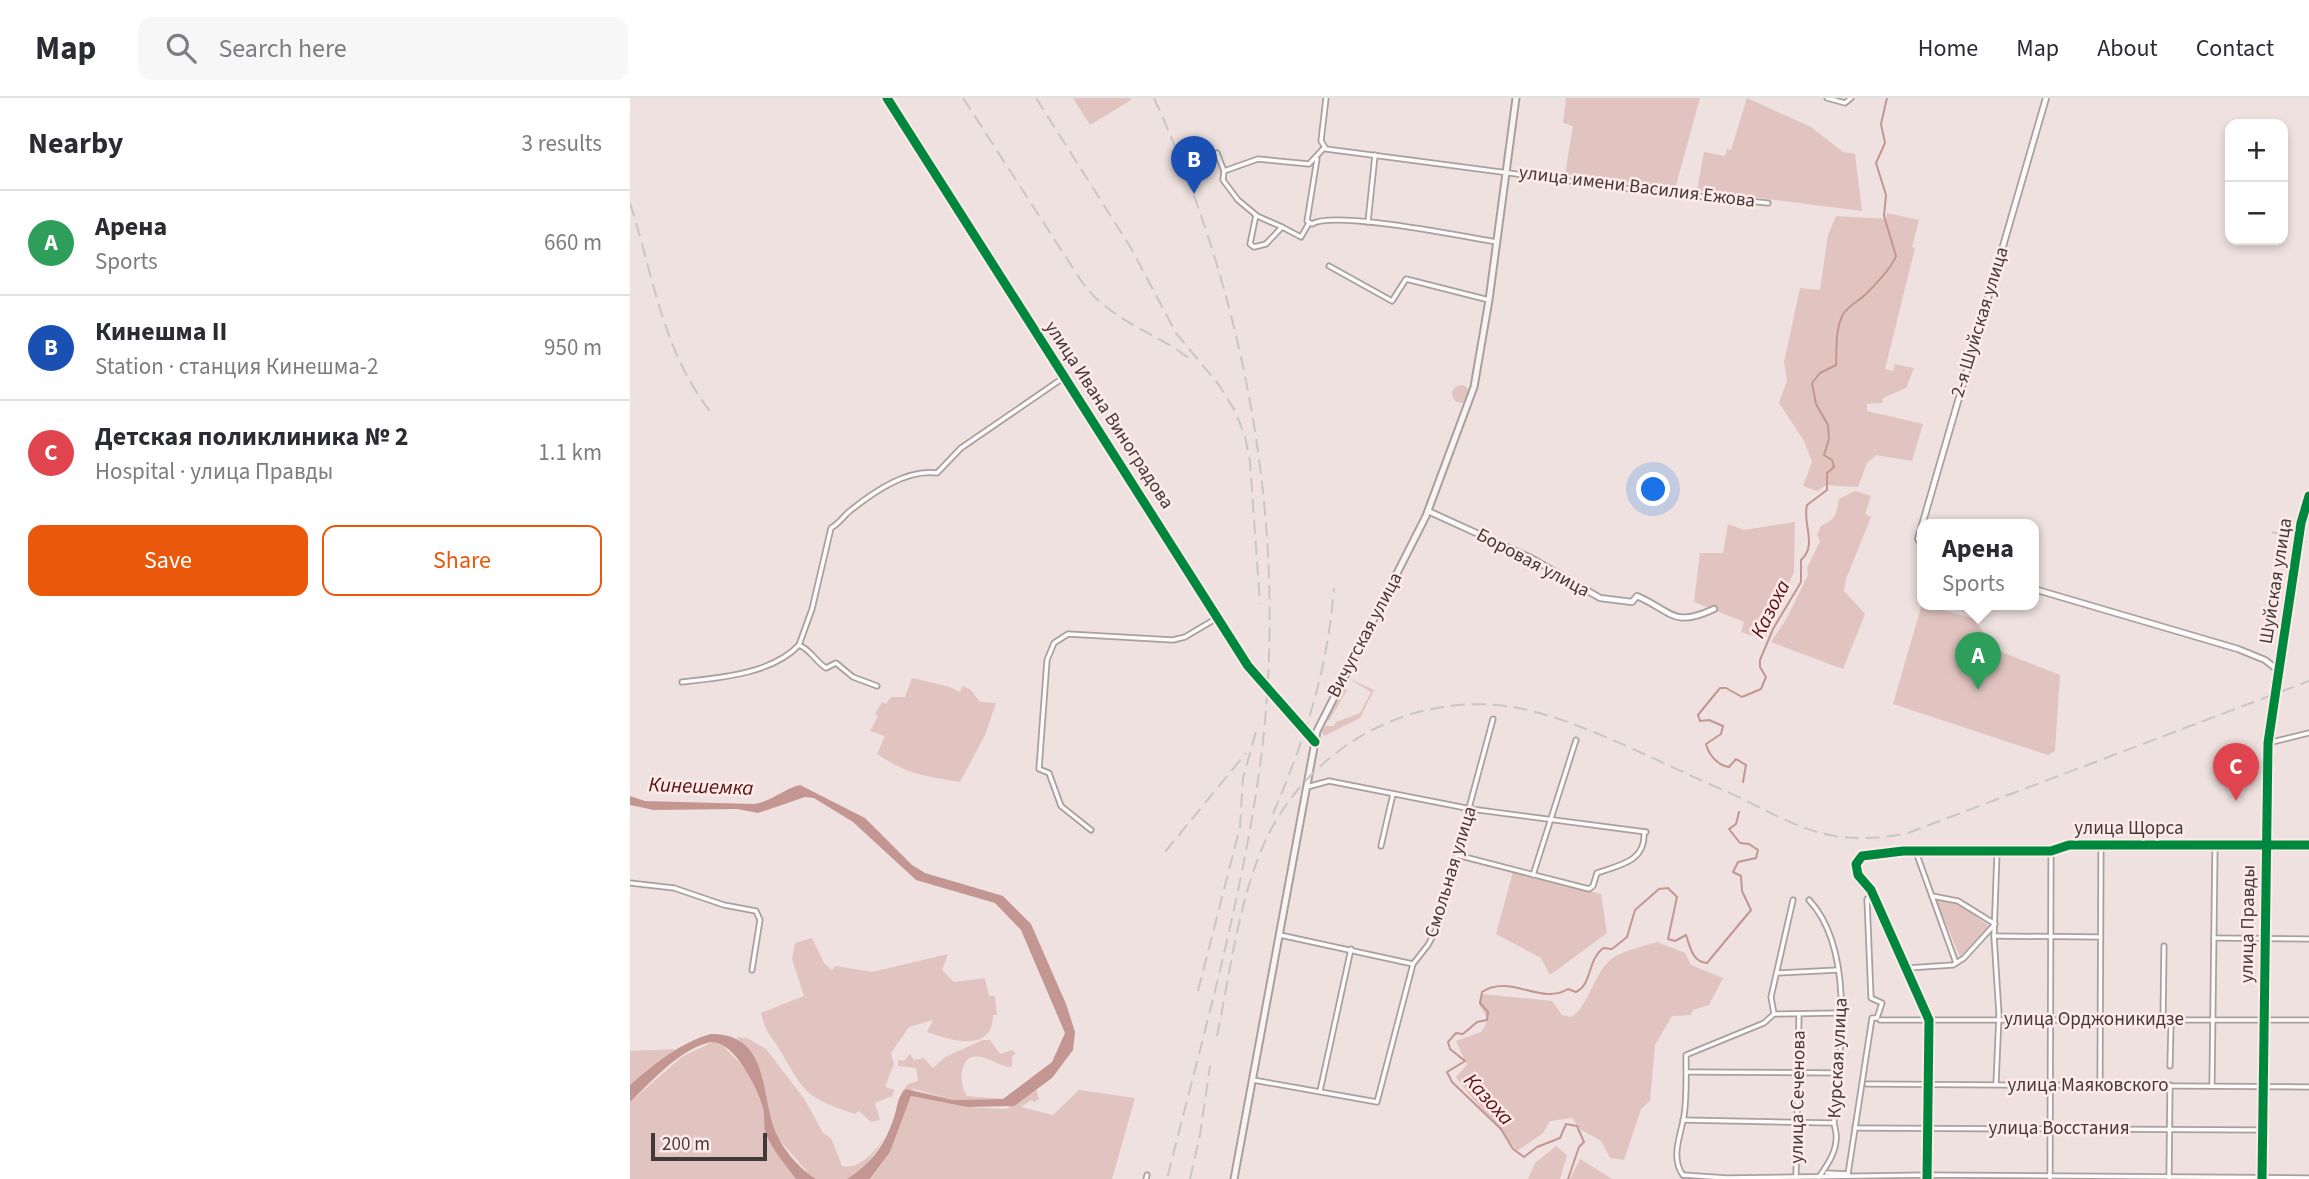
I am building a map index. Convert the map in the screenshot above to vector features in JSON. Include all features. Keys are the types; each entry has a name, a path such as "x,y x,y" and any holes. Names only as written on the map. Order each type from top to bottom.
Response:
{"main road":[{"name":"Вичугская улица","path":"1234,1179 1315,741 1327,706 1428,511 1474,387 1489,300 1516,98"}],"street":[{"name":"улица Ивана Виноградова","path":"887,98 1248,666 1315,741"},
{"path":"1224,171 1262,158 1309,164 1325,148 1321,141 1326,98"},
{"path":"1827,98 1845,103 1851,98"},
{"name":"2-я Шуйская улица","path":"1924,519 2046,98"},
{"name":"улица имени Василия Ежова","path":"1325,148 1768,203"},
{"path":"1217,153 1224,171 1223,180 1238,200 1255,214 1301,237 1311,224 1324,219 1368,222 1497,242"},
{"path":"1368,222 1375,155"},
{"path":"1311,224 1307,221 1317,159"},
{"path":"1255,214 1250,244 1254,247 1266,244 1282,227"},
{"path":"1329,266 1392,302 1406,279 1489,300"},
{"path":"682,682 717,678 765,666 799,645 812,609 826,538 831,528 843,522 851,510 910,473 937,473 980,434 1063,378"},
{"name":"Шуйская улица","path":"2279,671 2301,523 2309,496"},
{"name":"Боровая улица","path":"1428,511 1531,558 1600,598 1632,602 1637,596 1671,616 1686,620 1714,609"},
{"path":"2039,590 2238,649 2265,660 2279,671"},
{"path":"1091,830 1061,806 1049,773 1040,769 1047,660 1054,643 1068,634 1173,640 1185,637 1218,618"},
{"path":"799,645 808,649 813,659 826,668 836,663 853,677 877,686"},
{"name":"улица Правды","path":"2262,1178 2268,743 2279,671"},
{"name":"Смольная улица","path":"1320,1091 1377,1102 1413,964 1432,939 1471,809 1493,719"},
{"path":"2268,743 2309,733"},
{"path":"1534,875 1576,740"},
{"path":"1306,788 1329,781 1471,809 1645,832 1638,854 1626,865 1597,873 1591,888 1457,855"},
{"path":"1381,846 1393,794"},
{"name":"улица Щорса","path":"1906,968 1871,890 1856,871 1857,861 1867,853 2051,851 2062,846 2309,845"},
{"path":"2100,1085 2101,846"},
{"path":"2212,1086 2215,846"},
{"path":"2050,1177 2048,1085 2051,851"},
{"path":"1916,852 1956,963"},
{"path":"1996,1084 1998,1019 1994,936 1997,852"},
{"path":"630,883 674,888 724,905 756,911 760,920 752,970"},
{"path":"1932,896 1958,901 1995,924"},
{"name":"Курская улица","path":"1827,1173 1848,1174 1872,1018 1877,1018 1882,1003 1871,998 1867,899"},
{"name":"улица Сеченова","path":"1774,1014 1771,997 1793,900"},
{"name":"Курская улица","path":"1809,900 1836,953 1839,970 1839,1073 1833,1123 1836,1135 1833,1154 1819,1177"},
{"path":"1927,1177 1928,1020 1906,968 1956,963 1995,924"},
{"path":"1280,935 1413,964"},
{"path":"1994,936 2099,937"},
{"path":"2214,938 2309,939"},
{"path":"2163,1019 2164,946"},
{"path":"1253,1080 1320,1091 1352,949"},
{"path":"1777,973 1839,970"},
{"path":"1840,1013 1774,1014 1764,1023 1688,1054 1683,1120 1677,1140 1681,1177 2309,1178"},
{"name":"улица Сеченова","path":"1796,1178 1799,1014"},
{"name":"улица Орджоникидзе","path":"1880,1020 2309,1020"},
{"path":"2170,1066 2171,1022"},
{"path":"1686,1072 1839,1073"},
{"name":"улица Маяковского","path":"1867,1084 2309,1087"},
{"path":"2169,1179 2170,1085"},
{"path":"1683,1120 1833,1123"},
{"name":"улица Восстания","path":"1855,1128 2262,1130"}],"shaded area":[{"path":"1073,98 1130,98 1131,100 1090,125"},
{"path":"1566,98 1700,98 1675,189 1565,174 1573,126 1563,123"},
{"path":"1747,98 1811,127 1843,152 1855,154 1862,211 1697,190 1704,152 1725,156 1727,149 1731,150"},
{"path":"1887,213 1919,220 1912,247 1915,248 1885,369 1893,371 1895,364 1914,368 1906,388 1883,398 1882,403 1867,404 1867,411 1923,424 1912,461 1876,455 1867,463 1858,487 1826,485 1817,491 1803,486 1812,462 1804,441 1779,403 1787,381 1784,362 1800,288 1820,290 1828,235 1836,216 1886,219"},
{"path":"1461,385 1467,388 1470,394 1467,400 1461,403 1455,400 1452,394 1455,388"},
{"path":"1855,491 1871,496 1865,514 1871,517 1846,579 1844,591 1865,614 1843,669 1771,642 1787,618 1808,575 1807,568 1820,541 1817,535 1821,526 1834,516 1839,499"},
{"path":"1795,522 1794,572 1763,639 1741,632 1744,622 1694,602 1700,553 1723,553 1728,524 1744,530"},
{"path":"1920,610 1943,610 1975,619 1994,649 2060,675 2055,751 2048,755 1893,704"},
{"path":"912,678 960,692 962,686 970,689 980,702 996,703 985,735 960,782 908,771 877,754 885,736 870,731 878,716 875,714 882,702 886,704 891,697 905,697"},
{"path":"1348,678 1374,690 1360,718 1324,736 1321,731 1326,726 1334,726 1336,722 1360,713 1371,692"},
{"path":"1343,683 1347,690 1329,721 1327,717"},
{"path":"800,785 865,818 912,865 925,873 1003,896 1031,924 1066,1004 1075,1032 1073,1050 1052,1078 1014,1106 967,1107 911,1096 890,1152 870,1179 847,1179 864,1166 883,1143 903,1091 906,1089 953,1100 1003,1099 1052,1062 1065,1033 1021,930 995,903 916,880 853,822 814,798 805,797 758,813 737,809 654,810 630,805 630,796 645,801 754,804"},
{"path":"1513,872 1601,894 1607,933 1550,975 1541,958 1496,934"},
{"path":"1936,900 1957,903 1989,926 1960,957"},
{"path":"812,938 824,963 832,970 835,966 872,972 948,954 942,970 954,982 985,978 989,996 995,996 997,1015 993,1015 986,1035 978,1040 958,1040 927,1032 933,1020 909,1027 891,1053 894,1064 885,1087 895,1090 892,1096 875,1103 880,1120 871,1122 859,1111 855,1114 809,1093 796,1077 763,1021 761,1013 804,996 792,959 795,943"},
{"path":"1657,942 1685,953 1691,965 1723,978 1709,1005 1693,1010 1691,1015 1672,1016 1655,1045 1650,1101 1641,1109 1624,1160 1610,1158 1601,1141 1580,1129 1572,1118 1550,1121 1543,1133 1517,1151 1456,1077 1467,1065 1456,1041 1481,1032 1486,1024 1479,1004 1482,994 1552,1001 1562,1015 1571,1017 1581,1008 1607,963 1624,952"},
{"path":"711,1034 731,1037 745,1045 755,1057 779,1139 795,1161 816,1179 796,1179 779,1157 766,1134 763,1108 755,1088 735,1055 717,1043 707,1043 686,1053 630,1102 630,1085 678,1048"},
{"path":"736,1037 747,1038 766,1049 805,1100 823,1133 831,1138 842,1166 861,1162 884,1139 865,1168 847,1179 816,1179 809,1174 777,1137 751,1051"},
{"path":"983,1040 990,1040 1000,1054 1012,1050 1016,1054 1012,1056 1012,1067 986,1058 969,1058 962,1071 963,1087 967,1096 1003,1099 953,1100 914,1089 901,1093 908,1084 918,1081 916,1068 898,1066 898,1060 904,1061 910,1054 914,1060 924,1058 933,1068 945,1057"},
{"path":"713,1042 722,1045 747,1070 763,1107 766,1134 796,1179 630,1179 630,1102 683,1056"},
{"path":"676,1049 630,1085 630,1051"},
{"path":"1036,1089 1039,1099 1034,1102 1031,1100 1021,1107 1053,1115 1079,1090 1135,1098 1112,1179 871,1179 890,1152 911,1096 967,1107 1006,1109"},
{"path":"1556,1146 1567,1155 1560,1179 1528,1179 1535,1163"},
{"path":"1580,1159 1612,1179 1570,1179"}],"waterway":[{"name":"Казоха","path":"1743,782 1746,765 1736,759 1729,767 1725,766 1714,759 1707,748 1706,744 1721,734 1723,726 1709,720 1700,721 1698,715 1720,688 1726,688 1742,697 1761,689 1766,677 1760,667 1760,660 1773,629 1801,582 1801,560 1806,554 1809,541 1807,505 1827,490 1827,473 1834,467 1832,460 1824,455 1829,439 1828,425 1816,404 1812,383 1820,373 1836,365 1838,328 1844,312 1874,286 1896,256 1884,216 1886,195 1876,163 1885,143 1881,124 1887,98"},
{"name":"Казоха","path":"1568,1179 1579,1147 1584,1142 1577,1126 1566,1124 1560,1138 1537,1147 1524,1157 1513,1149 1501,1129 1452,1082 1447,1072 1465,1061 1450,1049 1448,1042 1456,1033 1463,1034 1477,1022 1487,1020 1488,1012 1480,1003 1482,992 1493,987 1514,987 1547,994 1568,989 1576,992 1581,989 1598,953 1603,948 1612,949 1627,937 1635,910 1659,889 1668,888 1677,897 1668,939 1675,941 1686,935 1695,957 1707,963 1751,910 1742,891 1741,876 1733,872 1738,862 1756,858 1758,850 1749,844 1740,843 1729,829 1736,824 1739,812"}],"railway":[{"path":"963,98 1091,293 1117,315 1190,359"},
{"path":"1036,98 1131,248 1176,333 1219,385 1235,411 1245,436 1250,462 1260,604"},
{"path":"1154,98 1187,177 1215,258 1237,341 1254,424 1265,509 1269,595 1268,680 1252,818 1219,974 1167,1179"},
{"path":"630,203 671,340 682,366 713,415"},
{"path":"2272,532 2309,543"},
{"path":"1273,814 1313,704 1326,648 1334,588"},
{"path":"1217,1036 1247,892 1263,846 1282,811 1307,780 1336,753 1369,732 1405,716 1443,707 1483,704 1547,715 1620,743 1806,828 1851,838 1877,837 1908,833 2309,681"},
{"path":"1198,991 1240,827 1243,778 1257,728"},
{"path":"1165,852 1246,753"},
{"path":"1190,1179 1200,1135 1210,1066"}],"cycle path":[{"path":"887,98 1248,666 1315,742"},
{"path":"2262,1179 2268,743 2301,523 2309,496"},
{"path":"1927,1179 1929,1020 1871,890 1858,875 1856,864 1862,856 1903,851 2051,851 2069,845 2309,845"}],"place":[{"name":"Кинешма II","path":"1194,194"},
{"name":"Арена","path":"1978,690"},
{"name":"Детская поликлиника № 2","path":"2236,801"}],"water label":[{"name":"Кинешемка","path":"701,786"}]}
